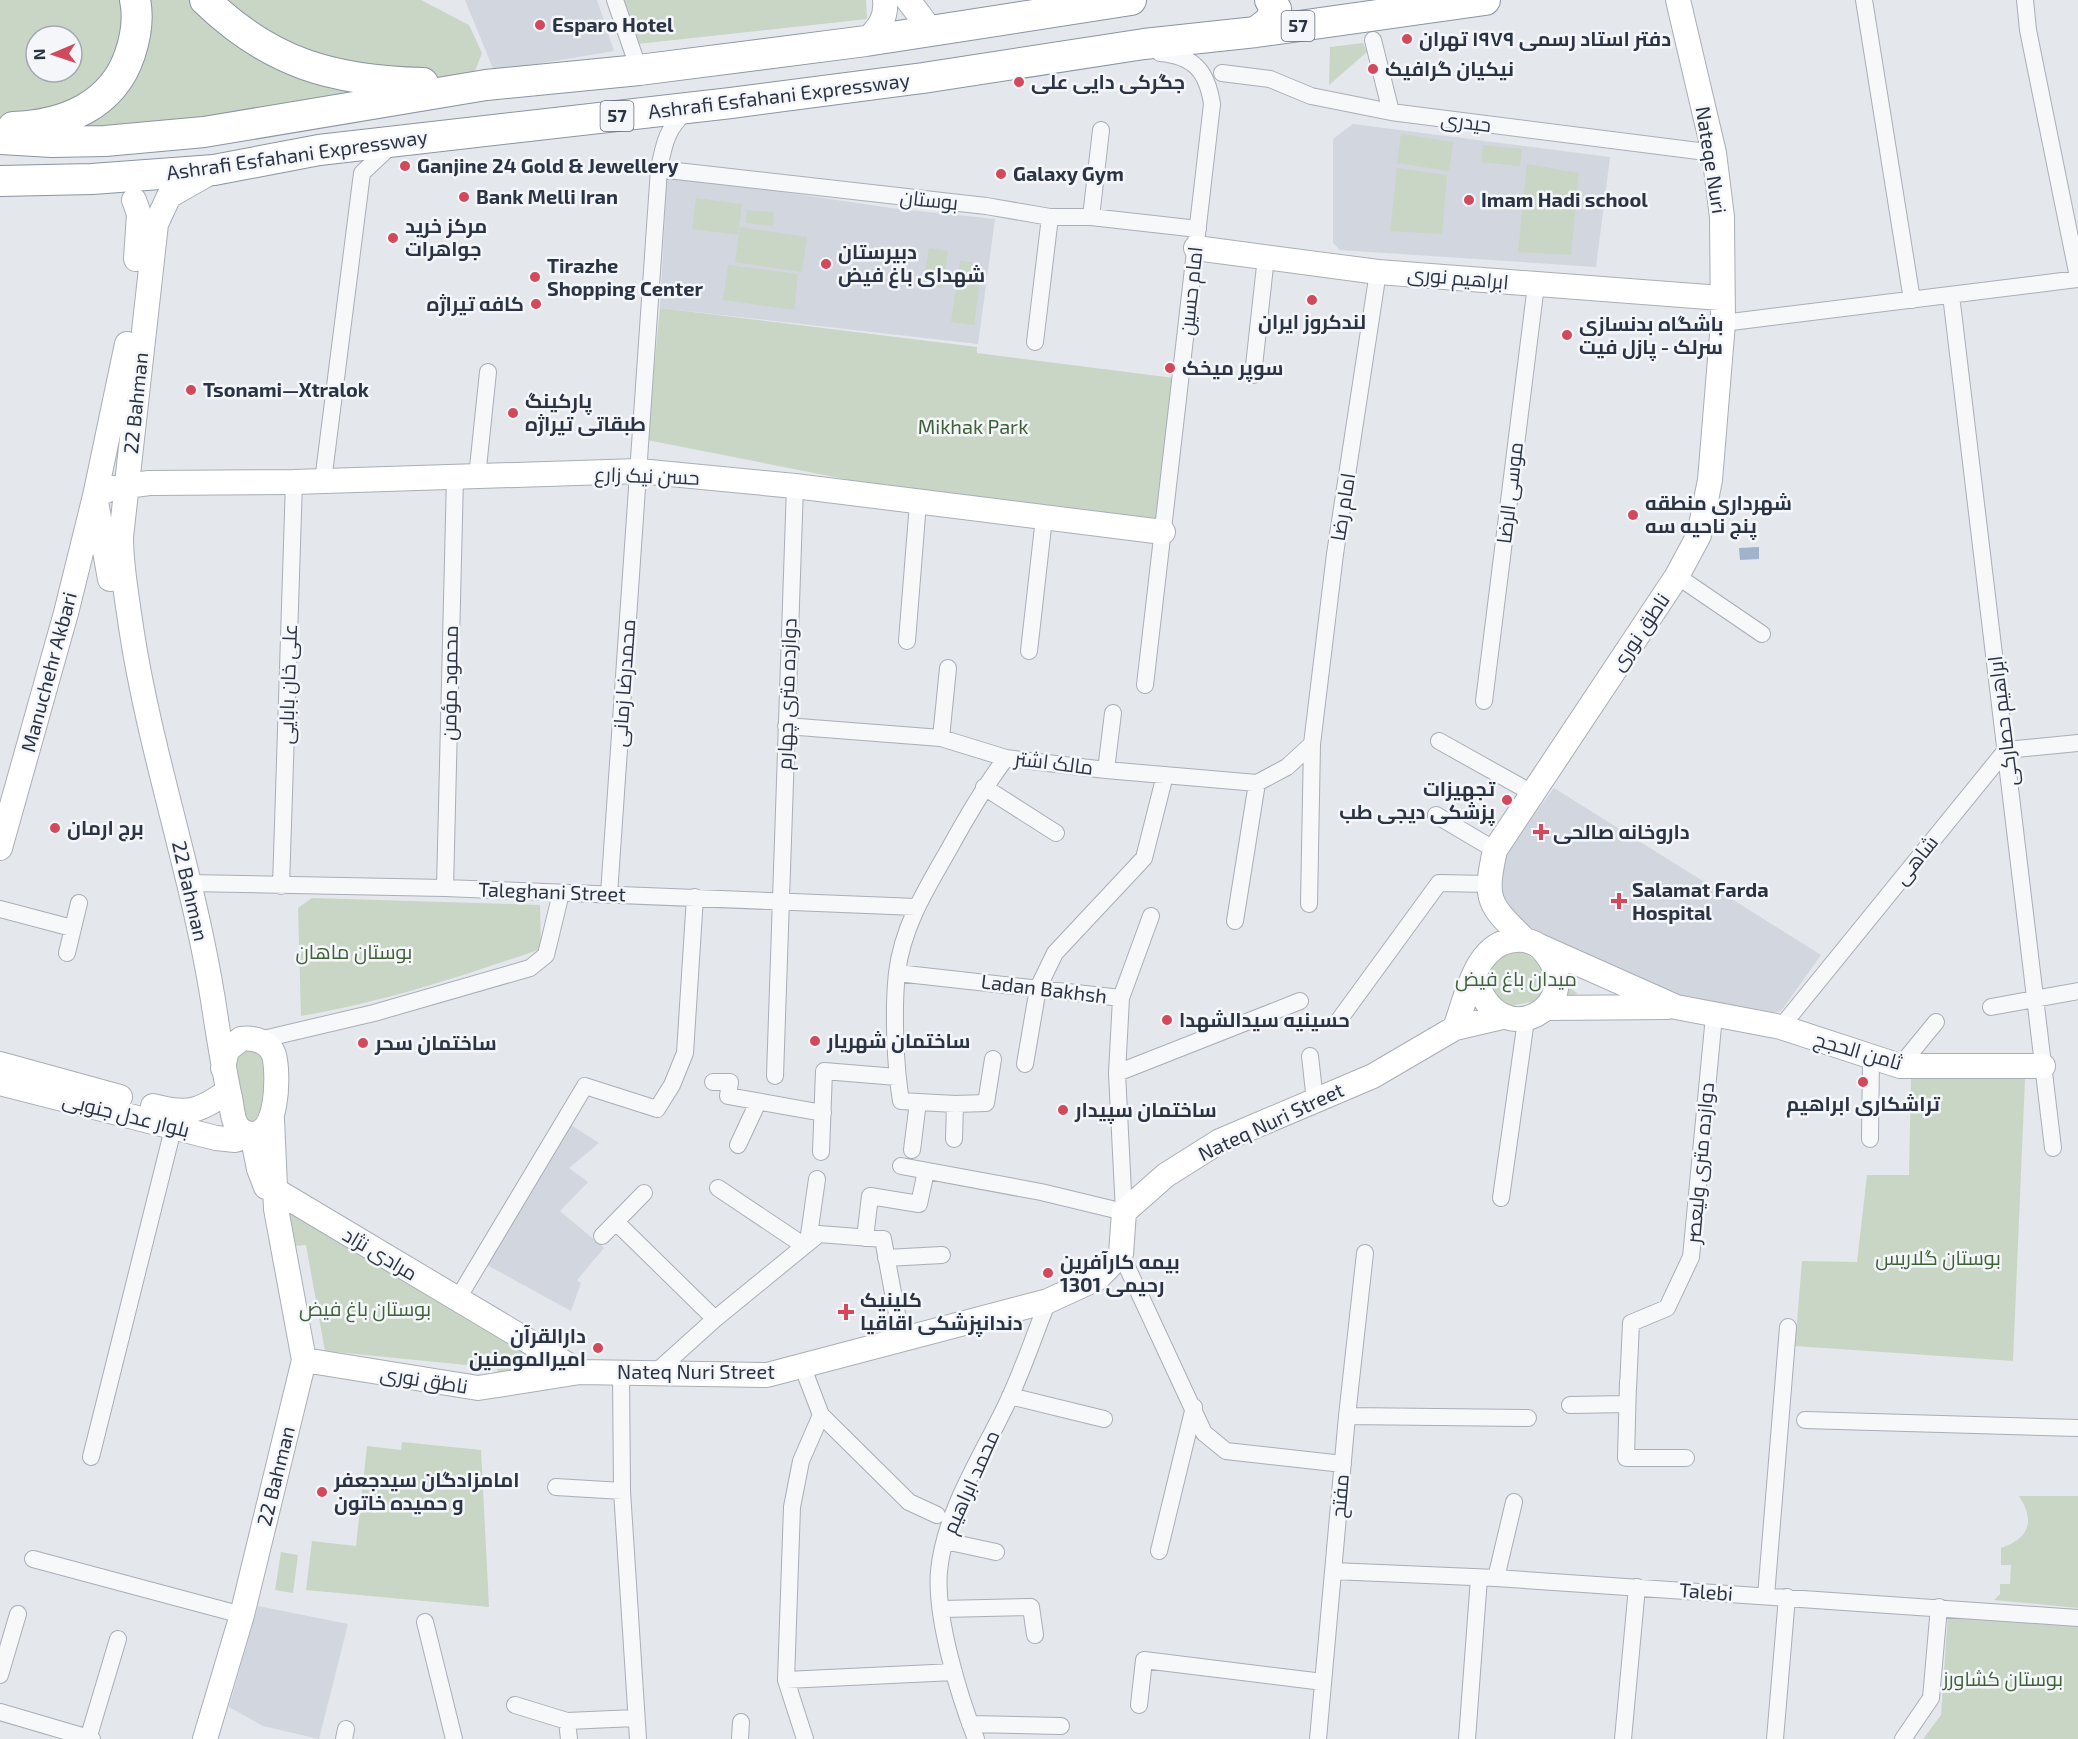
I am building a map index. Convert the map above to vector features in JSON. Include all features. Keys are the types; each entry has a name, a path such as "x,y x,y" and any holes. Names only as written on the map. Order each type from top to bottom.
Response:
{"highway":[{"path":"0,127 49,122 83,111 100,99 117,83 127,64 136,32 138,14 135,0"},
{"path":"205,0 243,34 262,46 322,71 403,82 486,85"},
{"name":"Ashrafi Esfahani Expressway","path":"0,140 52,142 188,134 486,85 639,70 866,41 1019,8 1131,0"},
{"path":"1256,32 1269,22 1276,9 1270,0"},
{"path":"1310,0 1318,14 1333,20"},
{"name":"Ashrafi Esfahani Expressway","path":"0,180 106,178 214,170 319,150 689,108 923,78 1144,44 1256,32 1485,0"},
{"path":"0,199 39,194 119,191 128,193 134,200"}],"street":[{"path":"615,0 639,70"},
{"path":"866,41 880,27 884,17 885,0"},
{"path":"908,0 930,29"},
{"name":"Nateqe Nuri","path":"1678,0 1714,153 1722,217 1723,323"},
{"path":"1864,0 1912,300"},
{"path":"1723,323 2078,278 2028,30 2025,0"},
{"path":"1373,40 1391,112"},
{"name":"امام حسین","path":"1144,44 1157,53 1182,55 1198,68 1210,92 1212,104 1145,685"},
{"name":"حیدری","path":"1222,73 1270,79 1311,96 1391,112 1714,153"},
{"name":"محمدرضا زمانی","path":"609,894 659,169 665,139 673,122 689,108"},
{"path":"1091,218 1101,130"},
{"path":"323,482 362,173 396,140"},
{"name":"بوستان","path":"659,169 986,206 1050,217 1091,218 1197,239"},
{"name":"22 Bahman","path":"214,170 169,196 156,224 121,537 121,562 136,664 209,977 235,1123 240,1129 252,1134 259,1169 275,1199"},
{"name":"22 Bahman","path":"134,200 139,227 124,366 95,496 110,582 121,626 136,664"},
{"path":"1035,342 1050,217"},
{"name":"ابراهیم نوری","path":"1197,239 1266,257 1378,272 1721,298"},
{"path":"1253,375 1266,257"},
{"name":"امام رضا","path":"1309,904 1312,744 1335,554 1378,272"},
{"name":"موسی الرضا","path":"1484,701 1536,285"},
{"name":"ابراهیم حصارکی","path":"1951,295 2036,997 2052,1148"},
{"name":"ناطق نوری","path":"1496,913 1488,884 1495,850 1677,576 1699,535 1710,480 1723,323"},
{"name":"محمود مؤمن","path":"445,888 466,477 488,372"},
{"name":"حسن نیک زارع","path":"95,496 111,488 149,483 294,483 639,471 795,486 1163,532"},
{"name":"علی خان بابایی","path":"281,886 294,483"},
{"name":"دوازده متری چهارم","path":"775,1076 779,901 795,486"},
{"name":"Manuchehr Akbari","path":"0,848 66,613 95,496"},
{"path":"907,641 918,503"},
{"path":"1029,651 1044,518"},
{"path":"1677,576 1761,634"},
{"path":"941,738 948,668"},
{"path":"1106,770 1113,713"},
{"name":"مالک اشتر","path":"786,726 941,738 1006,758 1106,770 1257,783"},
{"path":"1439,741 1532,794"},
{"path":"2006,750 2078,743"},
{"path":"1235,921 1257,783 1287,767 1312,744"},
{"name":"شاهی","path":"1781,1027 2006,750"},
{"path":"993,1059 986,1102 956,1104 901,1101 897,1077 897,973 916,907 984,787 1006,758"},
{"path":"1025,1064 1038,988 1055,953 1144,858 1165,775"},
{"path":"984,787 1056,833"},
{"path":"1436,815 1495,850"},
{"path":"1339,1020 1439,882 1488,884"},
{"name":"Taleghani Street","path":"188,883 445,888 916,907"},
{"path":"0,1064 175,1120 199,1109 226,1079 227,1050 233,1044 374,1013 530,968 546,955 561,893"},
{"path":"457,1300 585,1086 657,1109 672,1085 685,1053 695,897"},
{"path":"67,953 79,903"},
{"path":"0,909 72,928"},
{"path":"1455,1028 1496,913 1553,962 1559,978 1556,993 1546,1008"},
{"path":"1120,998 1151,916"},
{"path":"1514,1018 1486,1005 1480,995 1478,967 1493,946 1508,940 1531,942 1676,1007"},
{"name":"Ladan Bakhsh","path":"897,973 1120,998 1117,1073 1124,1212"},
{"name":"22 Bahman","path":"209,977 228,1013 272,1052 275,1060 272,1119 275,1199 304,1360 211,1737"},
{"path":"1991,1007 2078,991"},
{"path":"1117,1073 1300,1001"},
{"path":"1455,1028 1514,1018 1546,1008 1676,1007"},
{"name":"ثامن الحجج","path":"1676,1007 1781,1027 1900,1066 2043,1066"},
{"name":"دوازده متری ولیعصر","path":"1628,1391 1631,1323 1667,1308 1691,1257 1714,1016"},
{"path":"1501,1198 1514,1018"},
{"path":"1900,1066 1936,1022"},
{"name":"Nateq Nuri Street","path":"1124,1212 1166,1175 1220,1141 1372,1076 1455,1028"},
{"path":"1310,1056 1315,1101"},
{"path":"1870,1139 1871,1058"},
{"path":"821,1152 824,1071 897,1077"},
{"path":"713,1082 730,1082 729,1096 823,1113"},
{"name":"بلوار عدل جنوبی","path":"0,1083 175,1120 227,1140 252,1134"},
{"path":"738,1144 758,1102"},
{"path":"912,1150 918,1102"},
{"path":"954,1139 956,1104"},
{"path":"252,1134 265,1130 272,1119"},
{"path":"92,1457 175,1120"},
{"path":"901,1167 1041,1192 1124,1212 1120,1254 1194,1407 1204,1433 1226,1451 1343,1464"},
{"path":"865,1238 870,1196 920,1204 926,1171"},
{"path":"655,1374 715,1319 810,1240 817,1179"},
{"path":"718,1188 810,1240 883,1239 902,1341"},
{"path":"602,1236 644,1192"},
{"name":"مرادی نژاد","path":"275,1199 457,1300 579,1372"},
{"path":"616,1222 715,1319"},
{"name":"مفتح","path":"1318,1739 1347,1416 1365,1252"},
{"name":"Nateq Nuri Street","path":"579,1372 767,1375 803,1368 1048,1301 1098,1278 1120,1254"},
{"path":"886,1258 942,1256"},
{"name":"محمد ابراهیم","path":"973,1731 954,1672 942,1609 939,1572 945,1541 958,1505 1010,1396 1048,1301"},
{"path":"1766,1596 1788,1327"},
{"name":"ناطق نوری","path":"304,1360 478,1388 579,1372"},
{"path":"803,1368 821,1415 909,1502 937,1515"},
{"path":"621,1374 622,1491 638,1739"},
{"path":"1570,1405 1628,1391 1626,1458 1686,1458"},
{"path":"1010,1396 1104,1419"},
{"path":"1159,1551 1194,1407"},
{"path":"805,1739 786,1680 792,1507 801,1461 821,1415"},
{"path":"1347,1416 1528,1418"},
{"path":"1805,1420 2078,1428"},
{"path":"556,1487 622,1491"},
{"path":"1497,1578 1514,1502"},
{"path":"945,1541 996,1552"},
{"path":"33,1559 242,1615"},
{"name":"Talebi","path":"1333,1571 1497,1578 2078,1618"},
{"path":"1467,1739 1479,1578"},
{"path":"1623,1739 1637,1587"},
{"path":"1775,1739 1787,1597"},
{"path":"942,1609 1031,1607 1035,1635"},
{"path":"1903,1739 1931,1698 1939,1607"},
{"path":"0,1675 18,1614"},
{"path":"425,1622 454,1739"},
{"path":"0,1712 89,1739 118,1639"},
{"path":"1139,1705 1144,1660 1323,1682"},
{"path":"786,1680 954,1672"},
{"path":"515,1705 567,1721 635,1718"},
{"path":"567,1721 568,1739"},
{"path":"973,1731 1060,1726"}],"shaded area":[{"name":"Esparo Hotel","path":"465,0 597,0 614,51 494,71"},
{"name":"Imam Hadi school","path":"1353,124 1610,157 1596,267 1340,250 1333,243 1333,139"},
{"name":"دبیرستان شهدای باغ فیض","path":"667,175 891,208 995,219 978,344 660,308"},
{"name":"Salamat Farda Hospital","path":"1554,788 1821,955 1781,1011 1750,1018 1711,1014 1602,964 1506,914 1502,887 1505,853"},
{"path":"571,1125 599,1143 569,1168 588,1182 560,1211 604,1248 577,1280 581,1283 571,1311 487,1265"},
{"path":"258,1606 348,1624 319,1739 263,1726 229,1707"}],"green space":[{"path":"0,0 129,0 125,49 77,106 0,120"},
{"path":"143,0 197,0 230,33 413,88 224,121 0,133 81,118"},
{"path":"212,0 421,0 469,25 482,53 472,79 337,70"},
{"path":"622,0 866,0 867,19 637,44"},
{"path":"1363,43 1367,52 1329,85 1330,47"},
{"path":"1401,134 1453,142 1449,171 1397,163"},
{"path":"1483,145 1522,149 1520,166 1481,162"},
{"path":"1527,164 1579,173 1571,255 1518,252"},
{"path":"1397,168 1447,175 1442,234 1390,231"},
{"path":"696,198 742,204 738,235 692,229"},
{"path":"747,210 774,212 773,226 746,223"},
{"path":"740,227 807,237 802,272 735,262"},
{"path":"929,248 948,251 943,288 923,286"},
{"path":"960,261 982,264 974,325 951,322"},
{"path":"728,265 798,274 794,310 723,300"},
{"name":"Mikhak Park","path":"660,308 977,347 977,353 1174,378 1156,523 870,484 647,440"},
{"name":"بوستان ماهان","path":"312,898 540,905 541,949 393,996 301,1016 298,908"},
{"name":"میدان باغ فیض","path":"1500,933 1578,994 1480,1011"},
{"path":"247,1045 264,1052 267,1114 257,1124 243,1119 233,1055"},
{"name":"بوستان گلاریس","path":"1911,1079 2025,1079 2013,1361 1795,1346 1802,1261 1857,1262 1867,1175 1909,1175"},
{"name":"بوستان باغ فیض","path":"286,1206 530,1356 530,1377 499,1380 497,1368 325,1351 306,1245 295,1246"},
{"path":"402,1442 481,1450 489,1607 306,1590 312,1541 356,1546 367,1446 401,1450"},
{"path":"2019,1496 2078,1496 2078,1608 1994,1600 2000,1594 2000,1584 2010,1584 2011,1565 2001,1565 2001,1548 2018,1539 2027,1528 2027,1513"},
{"path":"281,1552 298,1555 293,1593 275,1590"},
{"name":"بوستان کشاورز","path":"1948,1614 2078,1626 2078,1739 1923,1739 1941,1715"}],"water":[{"path":"1759,547 1759,559 1740,560 1739,548"}],"place":[{"name":"Esparo Hotel","path":"540,25"},
{"name":"دفتر استاد رسمی ۱۹۷۹ تهران","path":"1407,39"},
{"name":"نیکیان گرافیک","path":"1373,69"},
{"name":"جگرکی دایی علی","path":"1019,82"},
{"name":"Ganjine 24 Gold & Jewellery","path":"405,166"},
{"name":"Galaxy Gym","path":"1001,174"},
{"name":"Bank Melli Iran","path":"464,197"},
{"name":"Imam Hadi school","path":"1469,200"},
{"name":"مرکز خرید جواهرات","path":"393,238"},
{"name":"دبیرستان شهدای باغ فیض","path":"826,264"},
{"name":"Tirazhe Shopping Center","path":"535,277"},
{"name":"لندکروز ایران","path":"1312,300"},
{"name":"کافه تیراژه","path":"536,304"},
{"name":"باشگاه بدنسازی سرلک - پازل فیت","path":"1567,335"},
{"name":"سوپر میخک","path":"1170,368"},
{"name":"Tsonami—Xtralok","path":"191,390"},
{"name":"پارکینگ طبقاتی تیراژه","path":"513,413"},
{"name":"شهرداری منطقه پنج ناحیه سه","path":"1633,515"},
{"name":"تجهیزات پزشکی دیجی طب","path":"1507,800"},
{"name":"برج ارمان","path":"55,828"},
{"name":"داروخانه صالحی","path":"1541,832"},
{"name":"Salamat Farda Hospital","path":"1619,901"},
{"name":"حسینیه سیدالشهدا","path":"1167,1020"},
{"name":"ساختمان شهریار","path":"815,1041"},
{"name":"ساختمان سحر","path":"363,1043"},
{"name":"تراشکاری ابراهیم","path":"1863,1082"},
{"name":"ساختمان سپیدار","path":"1063,1110"},
{"name":"بیمه کارآفرین 1301 رحیمی","path":"1048,1273"},
{"name":"کلینیک دندانپزشکی اقاقیا","path":"846,1312"},
{"name":"دارالقرآن امیرالمومنین","path":"598,1348"},
{"name":"امامزادگان سیدجعفر و حمیده خاتون","path":"322,1492"}]}
